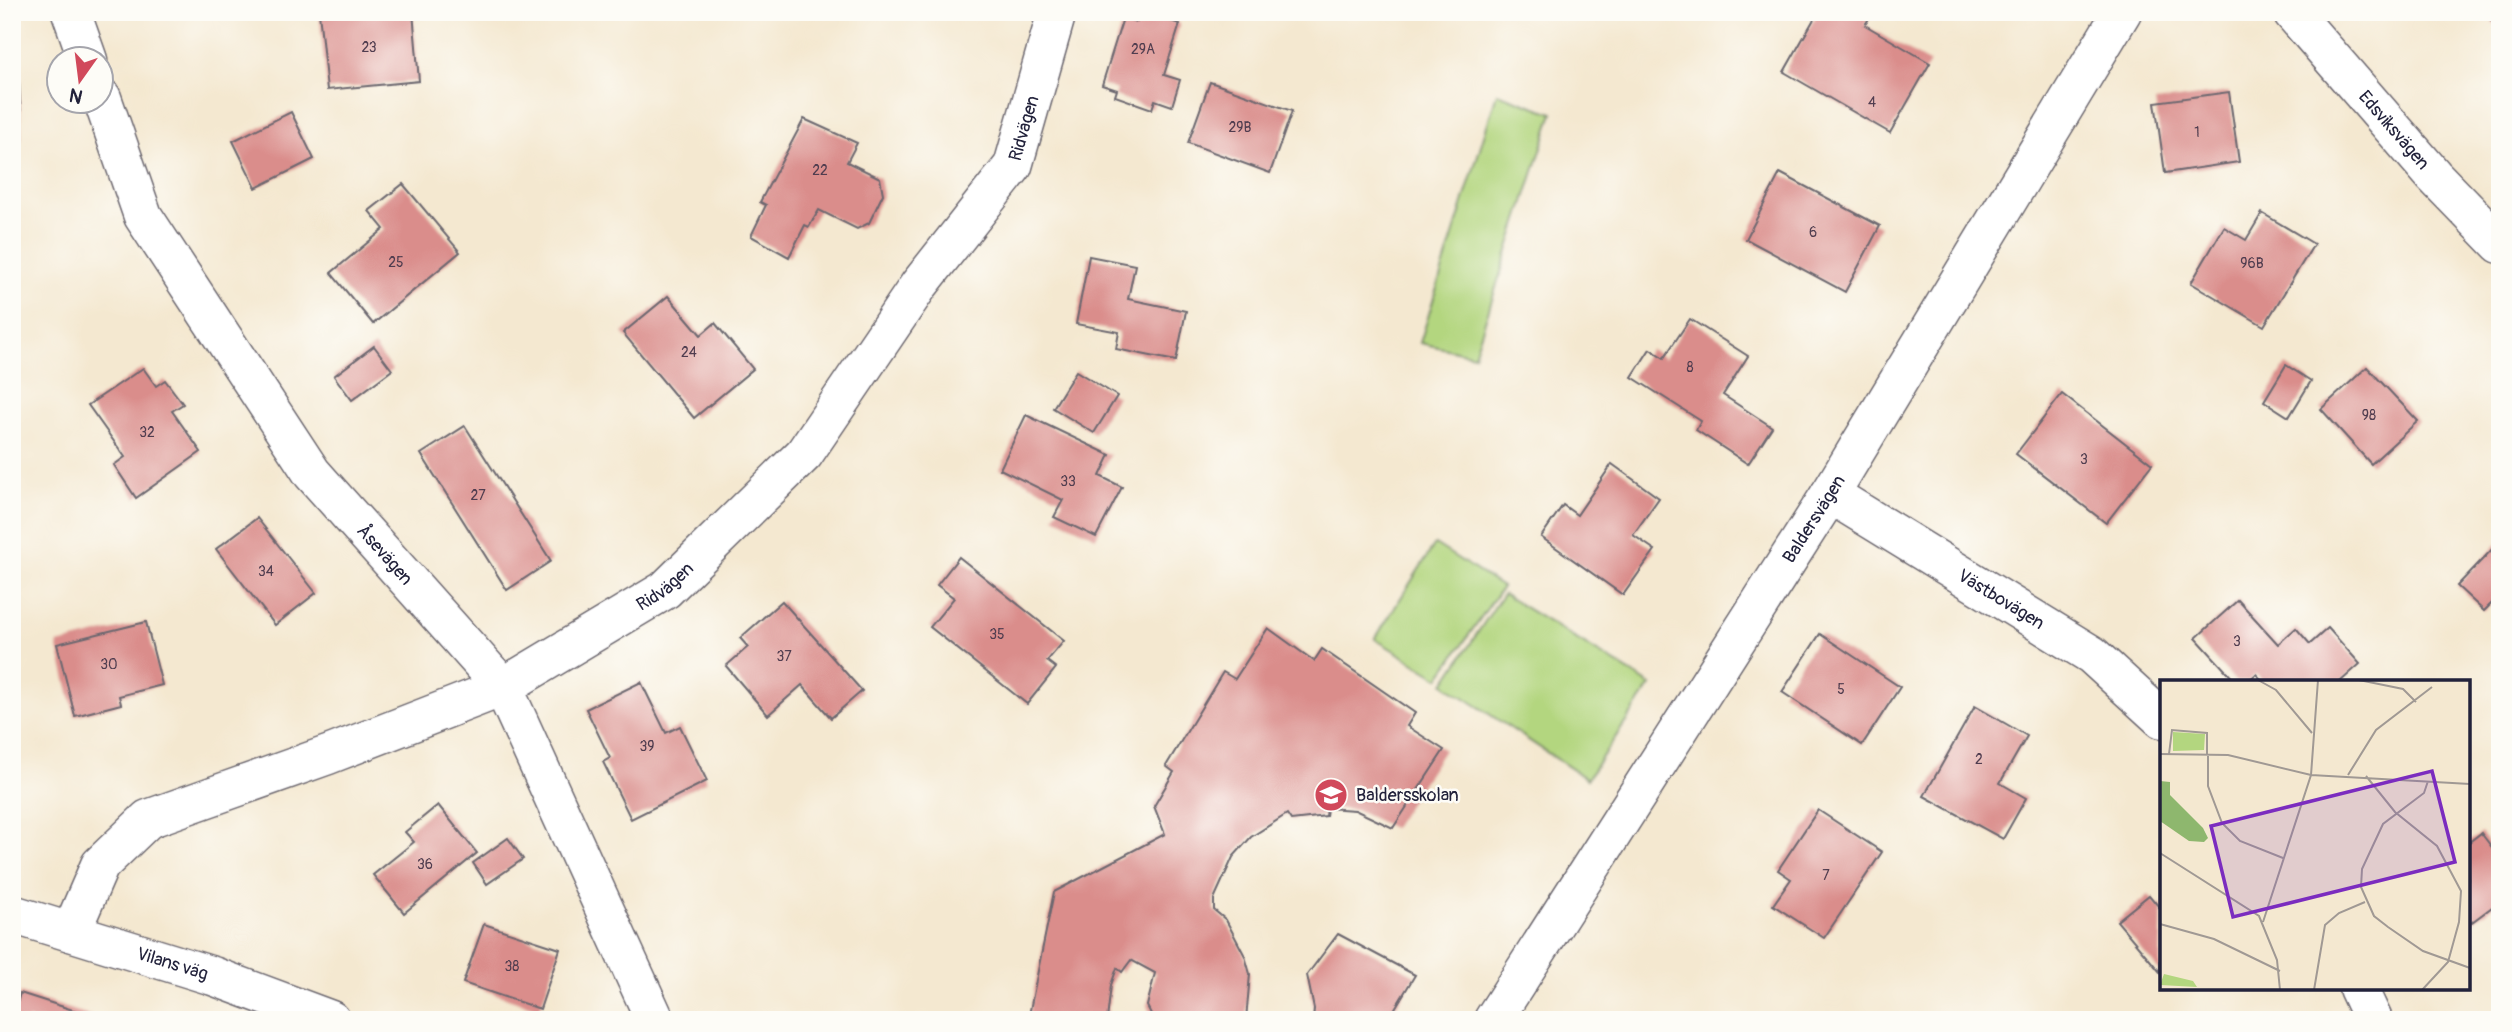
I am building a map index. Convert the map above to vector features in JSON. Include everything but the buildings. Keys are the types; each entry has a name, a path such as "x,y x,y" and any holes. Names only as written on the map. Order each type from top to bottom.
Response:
{"street":[{"path":"71,12 83,46"},
{"name":"Ridvägen","path":"71,932 100,865 148,819 328,755 503,687 665,590 804,454 919,285 1013,166 1057,12"},
{"name":"Baldersvägen","path":"1493,1020 1830,494 2122,12"},
{"name":"Edsviksvägen","path":"2292,12 2434,176 2500,244"},
{"name":"Åsevägen","path":"108,116 143,216 312,473 503,687 655,1020"},
{"name":"Västbovägen","path":"1830,494 2092,655 2160,717"},
{"name":"Vilans väg","path":"12,914 213,976 331,1020"},
{"path":"2359,990 2373,1020"}],"green space":[{"path":"1497,93 1553,113 1474,355 1420,343"},
{"path":"1435,544 1502,587 1439,678 1375,639"},
{"path":"1503,594 1651,685 1587,779 1444,684"}],"place":[{"name":"Baldersskolan","path":"1331,795"}]}
